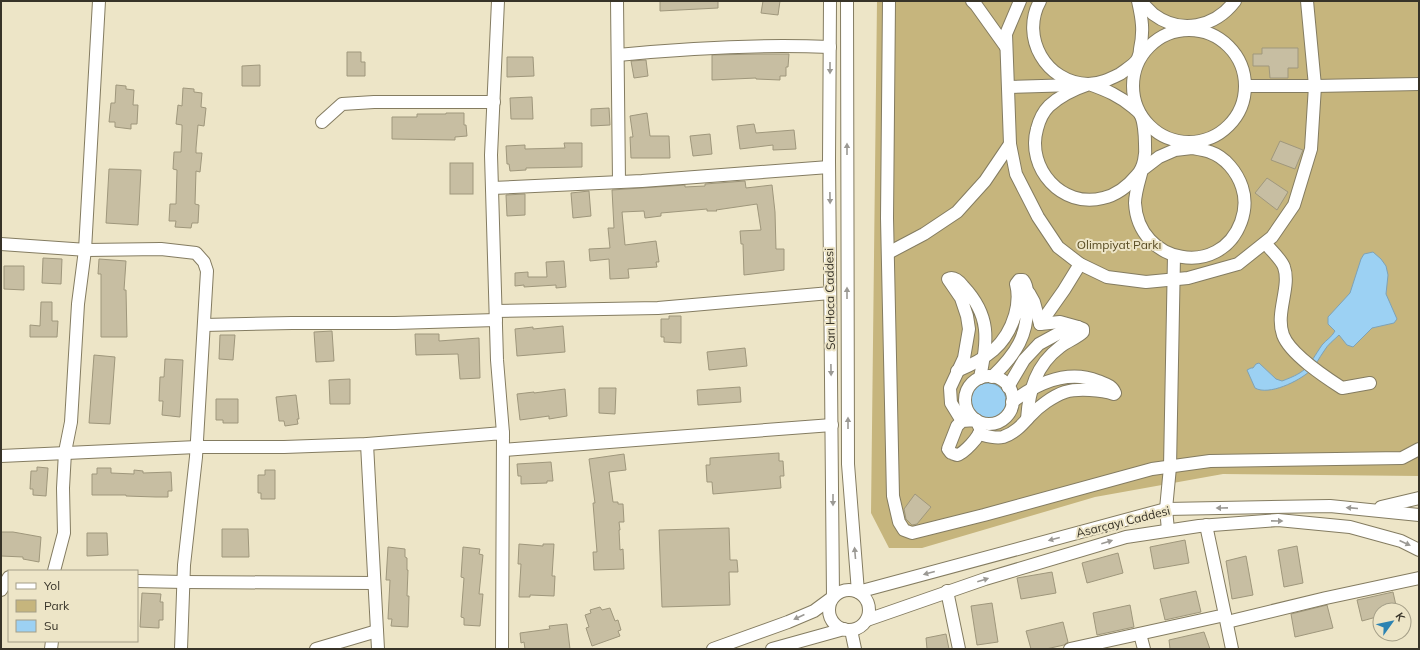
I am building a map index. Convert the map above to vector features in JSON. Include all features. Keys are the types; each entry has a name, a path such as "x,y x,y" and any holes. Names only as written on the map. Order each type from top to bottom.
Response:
{"street":[{"path":"54,570 64,533 63,488 65,452 71,422 78,304 85,250 99,1"},
{"path":"498,1 491,155 497,360 503,433 502,649"},
{"path":"617,1 619,182"},
{"name":"Sarı Hoca Caddesi","path":"830,1 829,167 833,597"},
{"name":"Sarı Hoca Caddesi","path":"847,1 848,464 858,592"},
{"path":"889,1 888,252 893,496 899,522 904,530 912,533 1152,469 1210,460 1402,458 1419,449"},
{"path":"972,1 1006,47"},
{"path":"1020,1 1006,34 1010,144 1016,174 1038,217 1058,247 1080,264 1107,277 1146,282 1188,278 1238,264 1272,237 1294,204 1311,149 1315,86 1307,1"},
{"path":"1008,87 1089,84 1107,81 1123,72 1160,37 1176,31 1193,30 1209,33 1224,42 1235,54 1242,69 1245,86 1243,102 1236,117 1224,130 1210,138 1193,142 1177,141 1161,135 1148,124 1141,114 1127,102 1112,93 1089,84 1071,81 1054,73 1042,59 1034,43 1032,24 1036,8 1040,1"},
{"path":"1089,84 1076,88 1062,95 1048,106 1039,121 1034,138 1035,156 1042,172 1053,186 1067,195 1084,200 1102,199 1118,192 1132,181 1142,170 1159,157 1175,150 1192,148 1211,152 1227,162 1238,177 1244,194 1244,213 1238,231 1226,245 1210,255 1191,258 1174,256 1158,248 1145,235 1137,220 1135,202 1142,170 1146,150 1141,114 1133,94 1133,78 1142,41 1143,23 1139,1"},
{"path":"1139,1 1153,14 1170,23 1189,26 1207,23 1222,15 1235,1"},
{"path":"618,55 677,49 788,45 830,47"},
{"path":"1245,86 1419,84"},
{"path":"322,122 342,104 374,102 494,102"},
{"path":"888,252 924,234 957,212 985,182 1010,144"},
{"path":"492,188 619,182 829,167"},
{"path":"1265,243 1284,267 1285,279 1280,315 1283,334 1290,347 1328,379 1342,388 1370,383"},
{"path":"1,244 85,250 161,249 196,253 204,262 207,271 197,447 184,582 181,649"},
{"path":"1168,530 1166,509 1170,467 1174,256"},
{"path":"1040,324 1080,264"},
{"path":"962,421 950,403 950,388 964,358 969,330 967,316 961,298 948,279 950,278 954,278 959,282 980,307 985,323 986,336 984,358 986,377"},
{"path":"958,371 977,363 996,349 1005,338 1012,323 1018,302 1016,284 1019,280 1023,280 1034,302 1040,324"},
{"path":"986,377 1001,380 1011,391 1012,402 1009,413 1005,418 991,424 984,424 970,415 966,408 966,391 971,384 986,377 1010,358 1020,343 1024,332 1028,309 1027,288"},
{"path":"204,325 395,323 496,316 658,308 830,293"},
{"path":"1027,419 1028,406 1035,377 1040,368 1048,356 1066,342 1080,336 1084,332 1083,329 1060,322 1040,324"},
{"path":"1008,387 1024,360 1039,344 1061,332 1078,327"},
{"path":"979,434 992,437 1002,437 1013,433 1038,408 1055,396 1066,392 1095,390 1114,394 1115,392 1113,388 1107,384 1086,378 1076,377 1050,379 1027,390 1012,402"},
{"path":"976,420 980,429 979,434 961,453 956,455 951,453 948,449 957,426 962,421 976,420"},
{"path":"503,450 832,425"},
{"path":"1,456 197,447 284,447 367,444 503,433"},
{"path":"367,444 378,649"},
{"path":"1373,510 1419,498"},
{"name":"Asarçayı Caddesi","path":"858,592 1166,509 1330,506 1419,515"},
{"name":"Asarçayı Caddesi","path":"867,620 947,591 1126,537 1206,525 1278,520 1350,527 1401,541 1419,550"},
{"path":"1206,525 1232,649"},
{"path":"1,590 8,578"},
{"path":"1070,649 1140,634 1226,619 1419,578"},
{"path":"138,581 374,583"},
{"path":"713,649 814,611 844,590 858,592 866,599 869,610 867,620 857,629 772,649"},
{"path":"947,591 959,649"},
{"path":"833,597 830,603 830,617 838,627 848,630"},
{"path":"848,630 855,649"},
{"path":"316,649 377,631"},
{"path":"1140,634 1144,649"}],"green space":[{"name":"Olimpiyat Parkı","path":"877,1 1419,1 1419,476 1223,474 1095,497 922,548 889,548 871,513"}],"water":[{"path":"1373,252 1386,266 1388,275 1386,294 1397,319 1394,323 1372,328 1353,347 1347,345 1339,335 1327,346 1312,369 1299,379 1276,389 1261,390 1255,388 1247,370 1253,368 1256,364 1259,363 1276,379 1282,381 1298,374 1306,368 1322,345 1335,331 1328,324 1328,317 1350,293 1361,259 1364,254"},
{"path":"992,383 1001,388 1005,394 1005,408 1001,414 992,419 984,419 975,414 971,408 970,397 975,388 981,384"}],"building":[{"path":"660,1 718,1 718,8 660,11"},
{"path":"763,1 780,1 778,15 761,13"},
{"path":"1262,48 1298,48 1298,68 1288,68 1288,78 1270,78 1269,66 1253,66 1253,54 1262,54"},
{"path":"347,52 361,52 361,62 365,62 365,76 347,76"},
{"path":"789,54 788,67 786,67 786,76 780,76 780,80 756,78 712,80 712,55"},
{"path":"507,57 533,57 534,76 507,77"},
{"path":"646,60 648,76 634,78 631,61"},
{"path":"260,65 260,86 242,86 242,66"},
{"path":"116,85 126,86 126,89 134,90 133,105 138,105 137,124 131,124 131,129 115,127 115,122 109,122 111,103 115,103"},
{"path":"183,88 194,89 194,92 202,93 201,107 206,108 204,126 198,125 196,148 196,153 202,153 200,172 196,171 195,204 199,205 198,223 192,223 191,228 175,227 176,221 169,221 170,204 176,204 177,170 173,169 174,152 181,152 182,125 176,124 178,105 182,106"},
{"path":"532,97 533,119 511,119 510,98"},
{"path":"609,108 610,125 591,126 591,109"},
{"path":"464,113 464,125 466,125 467,136 455,137 455,140 392,139 392,117 417,117 417,114"},
{"path":"647,113 650,136 669,136 670,158 631,158 630,137 633,137 630,116"},
{"path":"754,124 756,133 794,130 796,149 773,150 773,145 740,149 737,126"},
{"path":"710,134 712,154 693,156 690,136"},
{"path":"1280,141 1303,150 1295,169 1271,160"},
{"path":"564,143 582,143 582,167 526,168 526,170 510,171 509,164 507,164 506,146 525,145 525,149 565,148"},
{"path":"450,163 473,163 473,194 450,194"},
{"path":"109,169 141,170 138,225 106,223"},
{"path":"1267,178 1288,192 1277,210 1255,193"},
{"path":"745,181 746,188 772,185 775,212 776,249 784,249 784,270 744,275 743,244 741,244 740,231 761,230 757,204 716,210 717,211 707,211 707,209 661,213 661,216 645,218 644,211 622,212 625,245 656,241 659,262 656,262 657,267 628,269 629,278 610,279 609,259 590,261 589,249 610,248 608,228 614,228 612,190 685,185 685,187 705,186 705,184"},
{"path":"589,191 591,216 573,218 571,193"},
{"path":"525,194 525,215 507,216 506,195"},
{"path":"43,258 62,259 61,284 42,283"},
{"path":"99,259 126,261 124,290 126,290 127,337 101,337 101,274 98,274"},
{"path":"564,261 566,287 556,288 556,285 524,287 524,285 515,286 515,273 528,272 528,277 547,277 546,262"},
{"path":"4,266 24,266 24,290 4,289"},
{"path":"41,302 52,302 52,321 58,321 57,337 30,337 30,325 40,326"},
{"path":"669,316 681,316 681,343 664,342 664,337 661,337 661,319 669,319"},
{"path":"563,326 565,352 517,356 515,329"},
{"path":"332,331 334,361 316,362 314,332"},
{"path":"415,334 439,334 439,341 479,338 480,378 460,379 458,354 416,355"},
{"path":"220,335 235,335 233,360 219,359"},
{"path":"745,348 747,366 709,370 707,352"},
{"path":"94,355 115,357 110,424 89,423"},
{"path":"165,359 183,360 180,417 162,415 163,401 159,401 160,377 164,377"},
{"path":"350,379 350,404 330,404 329,380"},
{"path":"740,387 741,402 698,405 697,390"},
{"path":"599,388 616,388 615,414 599,413"},
{"path":"565,389 567,416 549,419 549,416 520,420 517,394"},
{"path":"296,395 299,419 297,419 298,424 285,426 284,421 279,421 276,397"},
{"path":"216,399 238,399 238,423 223,423 223,420 216,420"},
{"path":"779,453 779,461 783,461 784,476 780,476 781,488 713,494 712,482 707,482 706,465 710,465 710,458"},
{"path":"624,454 626,470 609,472 613,502 623,504 624,522 619,522 619,530 620,550 623,549 624,569 594,570 593,552 597,552 593,503 595,503 589,459"},
{"path":"551,462 553,481 547,481 547,483 521,484 521,476 518,476 517,464"},
{"path":"37,467 48,468 46,496 33,495 33,489 30,489 31,471 37,471"},
{"path":"97,468 111,468 111,473 134,474 134,470 143,471 143,473 171,472 172,491 168,491 168,497 92,495 92,474 97,474"},
{"path":"265,470 275,470 275,499 261,499 261,493 258,493 258,475 265,475"},
{"path":"915,494 931,507 917,524 912,525 906,519 904,509"},
{"path":"729,528 730,560 737,560 738,572 729,572 730,605 662,607 659,530"},
{"path":"222,529 248,529 249,557 222,557"},
{"path":"1,532 13,532 41,537 39,562 23,559 23,557 1,556"},
{"path":"87,533 107,533 108,555 87,556"},
{"path":"1185,540 1189,563 1154,569 1150,547"},
{"path":"519,544 543,546 543,544 554,544 552,576 555,576 554,596 530,595 530,597 519,597 521,564 518,564"},
{"path":"1297,546 1303,583 1284,587 1278,550"},
{"path":"388,547 405,549 408,570 407,596 409,596 408,627 391,626 392,619 388,619 390,580 386,580"},
{"path":"463,547 480,549 479,554 483,555 479,594 483,594 480,626 464,625 464,618 461,617 464,578 461,577"},
{"path":"1118,553 1123,573 1087,583 1082,563"},
{"path":"1246,556 1253,595 1232,599 1226,561"},
{"path":"1052,572 1056,593 1021,599 1017,578"},
{"path":"1196,591 1201,612 1165,620 1160,599"},
{"path":"1393,592 1395,602 1372,602 1372,618 1362,621 1357,600"},
{"path":"142,593 161,594 160,602 163,602 163,620 159,620 159,628 140,627"},
{"path":"992,603 998,642 977,645 971,606"},
{"path":"1130,605 1134,627 1097,635 1093,613"},
{"path":"1327,605 1333,628 1295,637 1291,614"},
{"path":"600,607 602,610 610,608 615,621 618,620 621,630 618,631 620,636 592,646 586,628 589,627 585,615 591,613 590,610"},
{"path":"1063,622 1068,642 1064,645 1046,649 1031,649 1026,631"},
{"path":"567,624 570,649 525,649 524,642 521,643 520,633 550,629 549,626"},
{"path":"1204,632 1210,649 1170,649 1169,640"},
{"path":"946,634 949,649 927,649 926,638"}]}
